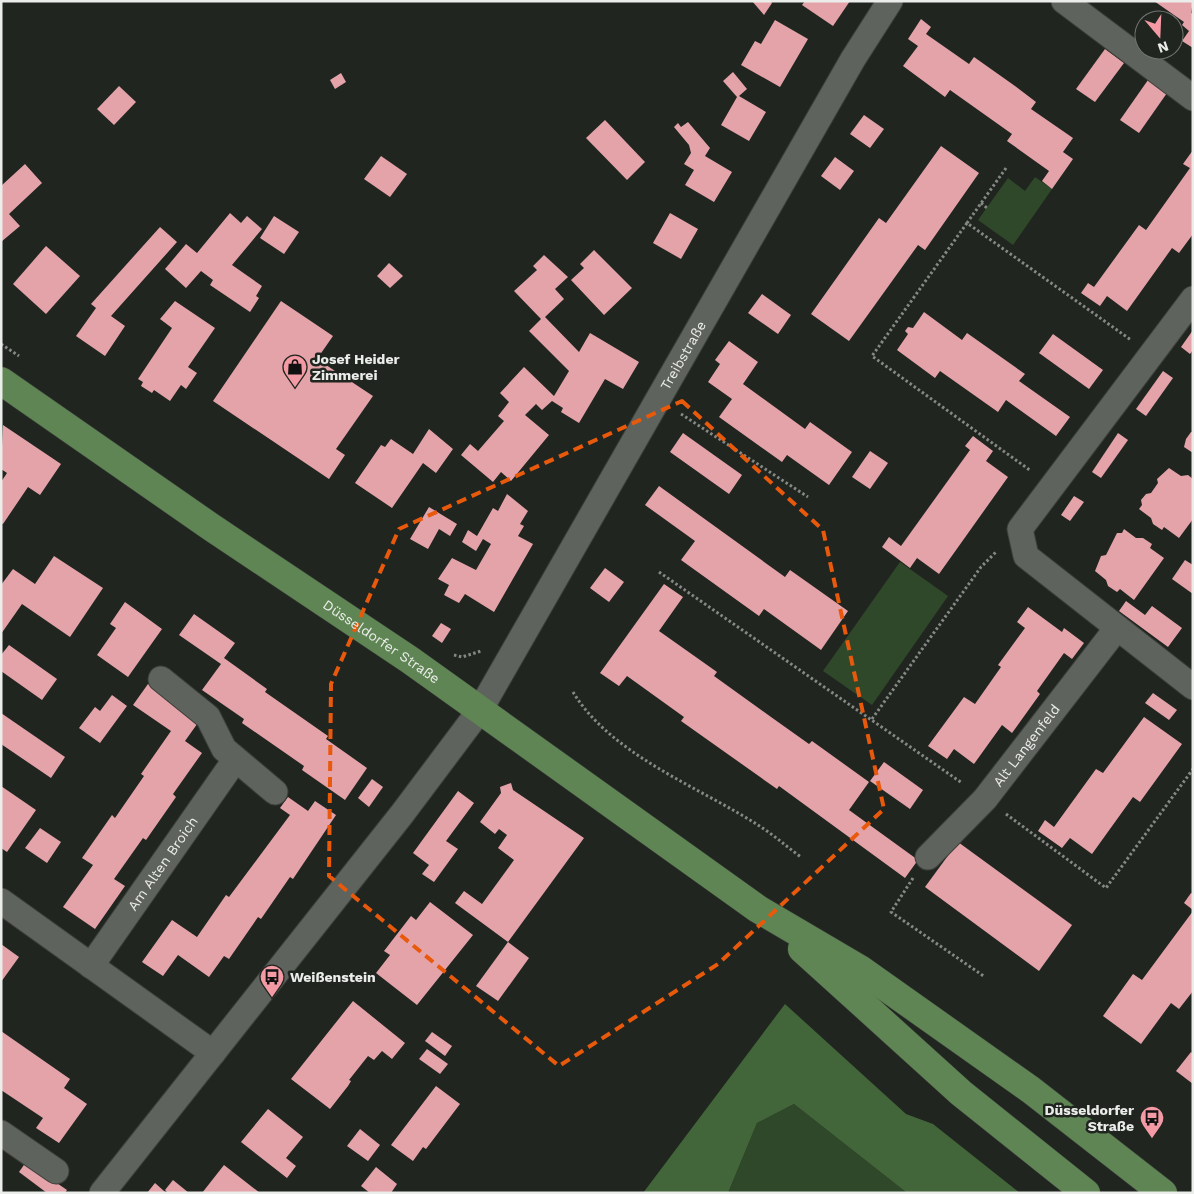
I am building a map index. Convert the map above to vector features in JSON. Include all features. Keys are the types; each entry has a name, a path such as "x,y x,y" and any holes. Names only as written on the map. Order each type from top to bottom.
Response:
{"main road":[{"name":"Düsseldorfer Straße","path":"1,381 480,710 758,909 860,969 1031,1090 1163,1193"},
{"name":"Düsseldorfer Straße","path":"758,909 961,1093 1086,1193"}],"street":[{"name":"Treibstraße","path":"480,710 657,398 848,68 890,1"},
{"path":"1064,1 1193,98"},
{"path":"1193,298 1149,353 1020,529 1026,556 1193,687"},
{"name":"Alt Langenfeld","path":"928,857 985,799 1117,628"},
{"path":"161,679 208,717 224,749 234,760 275,792"},
{"path":"102,1193 402,814 480,710"},
{"name":"Am Alten Broich","path":"91,966 234,760"},
{"path":"4,908 91,966 213,1053"},
{"path":"1,1133 56,1171"}],"path":[{"path":"1006,168 872,356 1052,486"},
{"path":"980,203 986,208"},
{"path":"967,223 1149,353"},
{"path":"1,344 26,361"},
{"path":"657,398 808,497"},
{"path":"872,718 981,567 1020,529"},
{"path":"659,572 872,718 1106,888 1193,769"},
{"path":"446,653 462,657 481,651 489,646"},
{"path":"573,692 584,710 604,731 677,780 761,827 800,857"},
{"path":"928,857 891,912 985,977"}],"highlighted area":[{"path":"682,401 823,530 884,809 718,964 559,1066 329,876 331,684 399,529"}],"green space":[{"path":"1035,177 1052,189 1013,245 978,220 1008,178 1025,191"},
{"path":"900,562 948,596 872,705 823,671"},
{"path":"785,1004 906,1114 933,1124 1020,1193 907,1193 794,1104 757,1123 728,1193 643,1193"},
{"path":"794,1104 907,1193 728,1193 757,1123"}],"building":[{"path":"752,1 771,1 772,3 764,15"},
{"path":"805,1 850,1 833,26 802,5"},
{"path":"1154,1 1193,1 1191,13 1193,14 1193,48 1184,42 1184,38 1189,31 1184,27 1184,10 1167,10"},
{"path":"921,19 931,27 926,34 969,64 974,57 1015,86 1036,102 1031,109 1073,138 1063,152 1073,159 1052,189 1042,181 1049,171 1007,141 1012,134 950,90 945,97 903,66 918,46 908,39"},
{"path":"775,20 808,39 780,87 741,65 755,41 761,44"},
{"path":"1105,49 1124,63 1095,102 1076,89"},
{"path":"733,72 747,89 739,96 766,112 749,141 721,125 737,97 723,81"},
{"path":"341,73 346,82 335,89 330,80"},
{"path":"1148,80 1167,93 1139,133 1120,120"},
{"path":"119,86 136,102 114,125 97,109"},
{"path":"864,115 884,129 870,148 850,134"},
{"path":"605,120 645,162 627,180 586,138"},
{"path":"688,122 710,148 705,156 732,172 714,202 685,185 694,170 684,164 691,153 689,145 674,127 678,123 681,127"},
{"path":"941,146 979,173 925,250 918,245 849,341 811,314 879,218 886,223"},
{"path":"1193,150 1193,234 1179,253 1172,248 1127,311 1107,296 1100,306 1081,293 1088,283 1094,287 1139,225 1146,230 1190,168 1183,164"},
{"path":"381,156 407,174 390,197 364,179"},
{"path":"835,157 854,171 840,190 821,176"},
{"path":"25,164 42,183 9,214 20,226 1,242 1,186"},
{"path":"230,213 241,223 247,216 262,229 232,265 262,286 256,296 259,298 250,312 210,285 213,280 201,271 186,288 165,269 186,244 197,253"},
{"path":"670,213 698,229 681,259 653,243"},
{"path":"274,216 299,232 284,254 260,238"},
{"path":"160,227 177,242 111,316 125,326 105,356 76,336 96,308 91,304"},
{"path":"46,246 80,276 46,314 13,284"},
{"path":"594,250 632,288 604,315 571,280 584,268 580,264"},
{"path":"544,255 568,277 555,289 564,299 545,317 579,352 590,333 639,362 623,389 605,379 579,423 561,412 563,408 552,401 542,410 536,404 525,415 549,435 511,481 501,472 493,482 461,455 470,444 478,451 504,421 498,416 509,402 500,393 524,367 554,396 569,371 529,331 541,319 514,291 537,270 533,266"},
{"path":"389,263 403,276 390,288 377,276"},
{"path":"762,294 791,315 778,334 748,313"},
{"path":"175,301 215,328 188,367 197,373 186,389 181,385 170,401 154,390 152,393 141,386 143,382 138,379 172,328 160,319"},
{"path":"281,301 333,336 317,359 373,396 336,449 345,455 329,479 213,401"},
{"path":"924,312 962,340 967,333 1025,374 1019,381 1070,417 1056,436 1006,400 998,412 940,371 935,378 897,350 908,334 905,331 908,327 913,328"},
{"path":"1193,330 1193,350 1190,354 1181,347"},
{"path":"1053,334 1103,370 1089,389 1039,353"},
{"path":"729,341 758,362 743,384 805,429 810,422 852,452 829,485 787,455 782,462 719,417 732,399 708,382 720,364 715,360"},
{"path":"1163,371 1173,378 1146,416 1136,409"},
{"path":"3,425 61,464 40,495 28,487 3,524 1,523 1,482 7,473 1,469"},
{"path":"429,429 453,449 436,473 423,463 392,508 355,483 381,445 385,447 391,439 413,454"},
{"path":"1193,432 1193,453 1184,447 1186,439"},
{"path":"683,433 742,475 729,494 670,452"},
{"path":"1118,433 1128,440 1101,478 1092,472"},
{"path":"973,436 993,451 986,461 1008,477 939,574 917,558 910,568 882,547 889,537 901,546 970,450 965,446"},
{"path":"870,451 888,463 870,489 852,477"},
{"path":"1169,468 1181,476 1188,475 1193,479 1193,519 1179,538 1164,527 1162,530 1153,524 1151,518 1139,509 1142,505 1141,500 1146,494 1151,493 1158,483 1157,479"},
{"path":"659,486 785,577 790,570 848,611 821,650 764,609 759,616 681,560 695,541 645,505"},
{"path":"507,494 528,511 520,524 524,526 518,536 533,544 494,612 465,594 459,603 444,595 449,585 438,579 452,558 476,570 491,544 483,539 476,551 462,542 468,530 477,536 493,508 498,511"},
{"path":"1074,496 1084,502 1070,521 1061,515"},
{"path":"429,507 457,524 450,536 439,529 428,549 410,539"},
{"path":"1124,529 1136,538 1143,538 1152,544 1150,548 1164,558 1134,600 1120,589 1117,592 1108,586 1106,580 1095,571 1101,556 1106,555 1117,533 1122,533"},
{"path":"54,556 103,588 70,637 22,604 1,634 1,585 13,569 35,584"},
{"path":"1185,560 1193,565 1193,594 1172,579"},
{"path":"605,568 624,582 609,602 590,588"},
{"path":"664,584 683,597 659,631 717,672 714,676 771,717 809,744 812,741 869,782 849,810 918,860 905,878 779,786 777,789 681,721 684,717 627,676 619,686 600,673"},
{"path":"1126,601 1145,615 1152,606 1182,628 1168,647 1119,611"},
{"path":"125,602 162,629 128,677 97,655 116,628 110,624"},
{"path":"1028,607 1062,632 1064,628 1084,643 1072,659 1064,653 1037,691 1040,694 1012,733 1002,725 974,764 954,749 947,759 928,746 964,697 975,704 1001,667 998,665 1025,628 1017,622"},
{"path":"194,614 235,643 224,658 267,689 265,692 328,736 326,739 367,768 345,800 302,770 304,766 242,723 244,719 202,690 221,664 179,635"},
{"path":"441,623 451,629 442,643 432,636"},
{"path":"9,645 57,679 42,700 1,671 1,655"},
{"path":"148,684 200,720 185,741 202,753 173,794 176,797 146,840 143,838 114,879 125,886 95,929 63,907 93,865 82,858 112,815 115,818 144,776 141,774 171,731 133,705"},
{"path":"1153,693 1177,710 1169,720 1145,703"},
{"path":"112,695 127,706 100,743 79,728 95,707 100,711"},
{"path":"1,713 65,757 51,778 1,744"},
{"path":"1144,717 1182,744 1140,802 1133,797 1092,854 1070,838 1062,848 1038,831 1045,820 1054,827 1096,769 1103,773"},
{"path":"884,762 923,790 910,809 870,781"},
{"path":"372,779 383,787 369,807 358,798"},
{"path":"511,783 513,790 584,838 508,942 455,903 464,891 482,904 514,860 498,848 507,835 499,829 495,834 480,822 501,793 500,787"},
{"path":"1,786 36,810 7,852 1,848"},
{"path":"458,791 474,803 446,841 458,849 434,882 422,874 429,865 413,853"},
{"path":"288,797 308,811 315,801 336,815 293,879 290,877 261,919 258,917 229,959 224,956 209,977 178,955 163,976 142,962 172,920 197,937 226,895 229,897 290,815 280,808"},
{"path":"40,828 61,842 47,863 25,848"},
{"path":"958,842 1072,925 1039,971 925,887"},
{"path":"1191,893 1193,894 1193,910 1184,903"},
{"path":"430,902 473,935 417,1005 376,973 390,955 384,951 411,916 416,920"},
{"path":"1193,911 1193,991 1179,1009 1171,1003 1141,1044 1103,1016 1133,974 1142,980"},
{"path":"508,942 529,958 498,1001 476,986"},
{"path":"1,944 19,957 1,982"},
{"path":"353,1001 405,1043 392,1059 382,1051 374,1060 368,1056 330,1109 291,1079"},
{"path":"1,1031 70,1079 64,1088 87,1104 59,1143 36,1128 43,1118 1,1090"},
{"path":"432,1032 452,1046 445,1056 425,1041"},
{"path":"427,1049 448,1064 440,1074 419,1059"},
{"path":"1191,1052 1193,1054 1193,1084 1176,1071"},
{"path":"436,1086 460,1104 426,1149 423,1147 413,1161 391,1145"},
{"path":"268,1109 303,1137 286,1158 296,1166 287,1178 241,1142"},
{"path":"360,1129 380,1145 368,1161 347,1146"},
{"path":"26,1162 67,1190 65,1193 47,1193 19,1172"},
{"path":"224,1165 260,1193 202,1193"},
{"path":"376,1167 397,1184 391,1193 370,1193 361,1186"},
{"path":"173,1180 189,1193 168,1193 165,1190"},
{"path":"155,1183 164,1191 167,1193 147,1193"}],"place":[{"name":"Josef Heider Zimmerei","path":"295,388"},
{"name":"Weißenstein","path":"272,998"},
{"name":"Düsseldorfer Straße","path":"1152,1139"}]}
